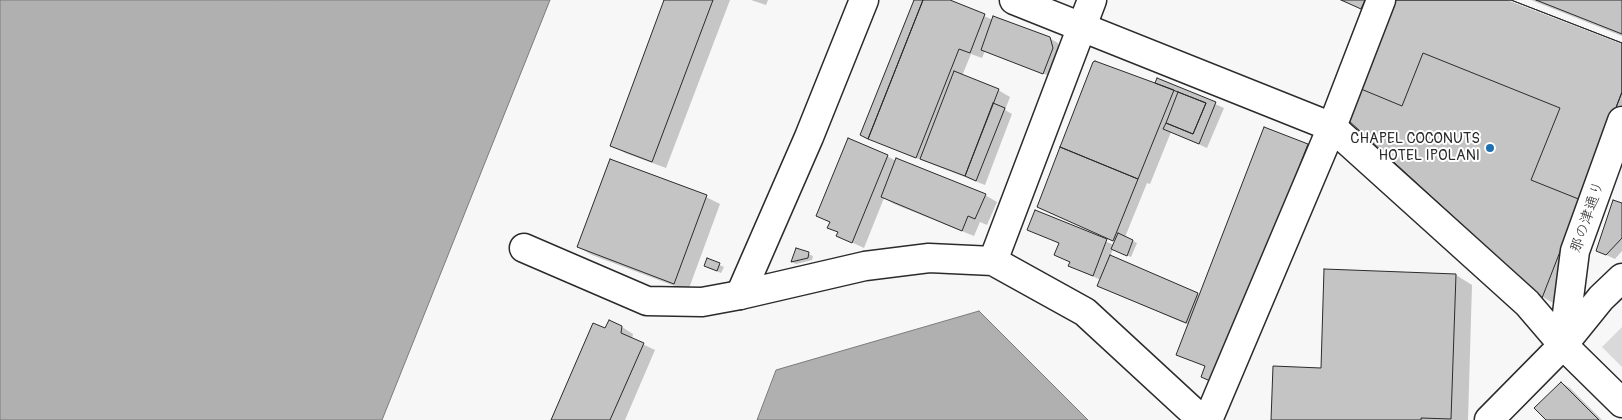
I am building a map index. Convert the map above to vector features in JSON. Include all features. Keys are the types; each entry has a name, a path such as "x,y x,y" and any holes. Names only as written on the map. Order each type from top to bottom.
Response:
{"street":[{"path":"740,295 809,137 864,0"},
{"path":"1014,0 1332,127 1527,303 1563,345 1622,404"},
{"path":"993,261 1092,0"},
{"path":"1208,420 1332,127 1381,0"},
{"name":"那の津通り","path":"1563,345 1574,251 1622,121"},
{"path":"524,248 648,301 702,302 874,265 929,258 993,261 1085,312 1202,420"},
{"path":"1489,420 1563,345 1601,298 1622,278"}],"shaded area":[{"path":"0,0 550,0 382,420 0,420"},
{"path":"979,311 1088,420 757,420 776,370"},
{"path":"1622,327 1622,367 1602,347"}],"building":[{"path":"664,0 713,0 652,162 610,146"},
{"path":"914,0 923,0 868,139 860,135"},
{"path":"923,0 950,0 985,14 970,53 959,49 916,158 868,139"},
{"path":"1341,0 1365,0 1361,9"},
{"name":"CHAPEL COCONUTS HOTEL IPOLANI","path":"1396,0 1511,0 1622,43 1622,92 1542,298 1348,120"},
{"name":"CHAPEL COCONUTS HOTEL IPOLANI","path":"1396,0 1511,0 1622,43 1622,92 1581,200 1531,180 1560,108 1423,53 1402,106 1361,89"},
{"path":"1536,0 1622,0 1622,34"},
{"path":"993,16 1050,37 1053,48 1043,74 981,50"},
{"path":"1095,61 1174,90 1138,179 1060,147"},
{"path":"954,71 999,89 965,176 920,159"},
{"path":"1157,78 1216,102 1199,144 1163,129 1166,123 1193,134 1206,103 1155,83"},
{"path":"1178,92 1206,103 1193,134 1166,123"},
{"path":"993,103 1005,108 976,181 965,176"},
{"path":"1264,127 1308,144 1215,383 1201,377 1205,366 1176,355"},
{"path":"848,138 888,155 852,243 836,236 838,232 827,228 830,222 816,216"},
{"path":"1060,147 1138,179 1113,241 1037,207"},
{"path":"896,158 986,194 975,219 968,216 962,231 881,197"},
{"path":"610,159 707,195 674,284 577,247"},
{"path":"1613,200 1622,203 1622,238 1606,255 1596,251"},
{"path":"1035,210 1107,239 1093,276 1068,266 1070,262 1054,255 1059,243 1027,230"},
{"path":"1118,233 1133,240 1127,256 1111,249"},
{"path":"796,248 809,252 808,258 791,262"},
{"path":"1110,255 1198,293 1186,323 1097,286"},
{"path":"707,258 720,263 717,271 704,266"},
{"path":"1324,269 1456,274 1451,419 1271,420 1273,366 1321,368"},
{"path":"609,320 622,326 621,333 644,343 610,420 551,420 593,323 605,328"},
{"path":"1561,382 1599,420 1546,420 1534,408"}],"place":[{"name":"CHAPEL COCONUTS HOTEL IPOLANI","path":"1490,148"}]}
